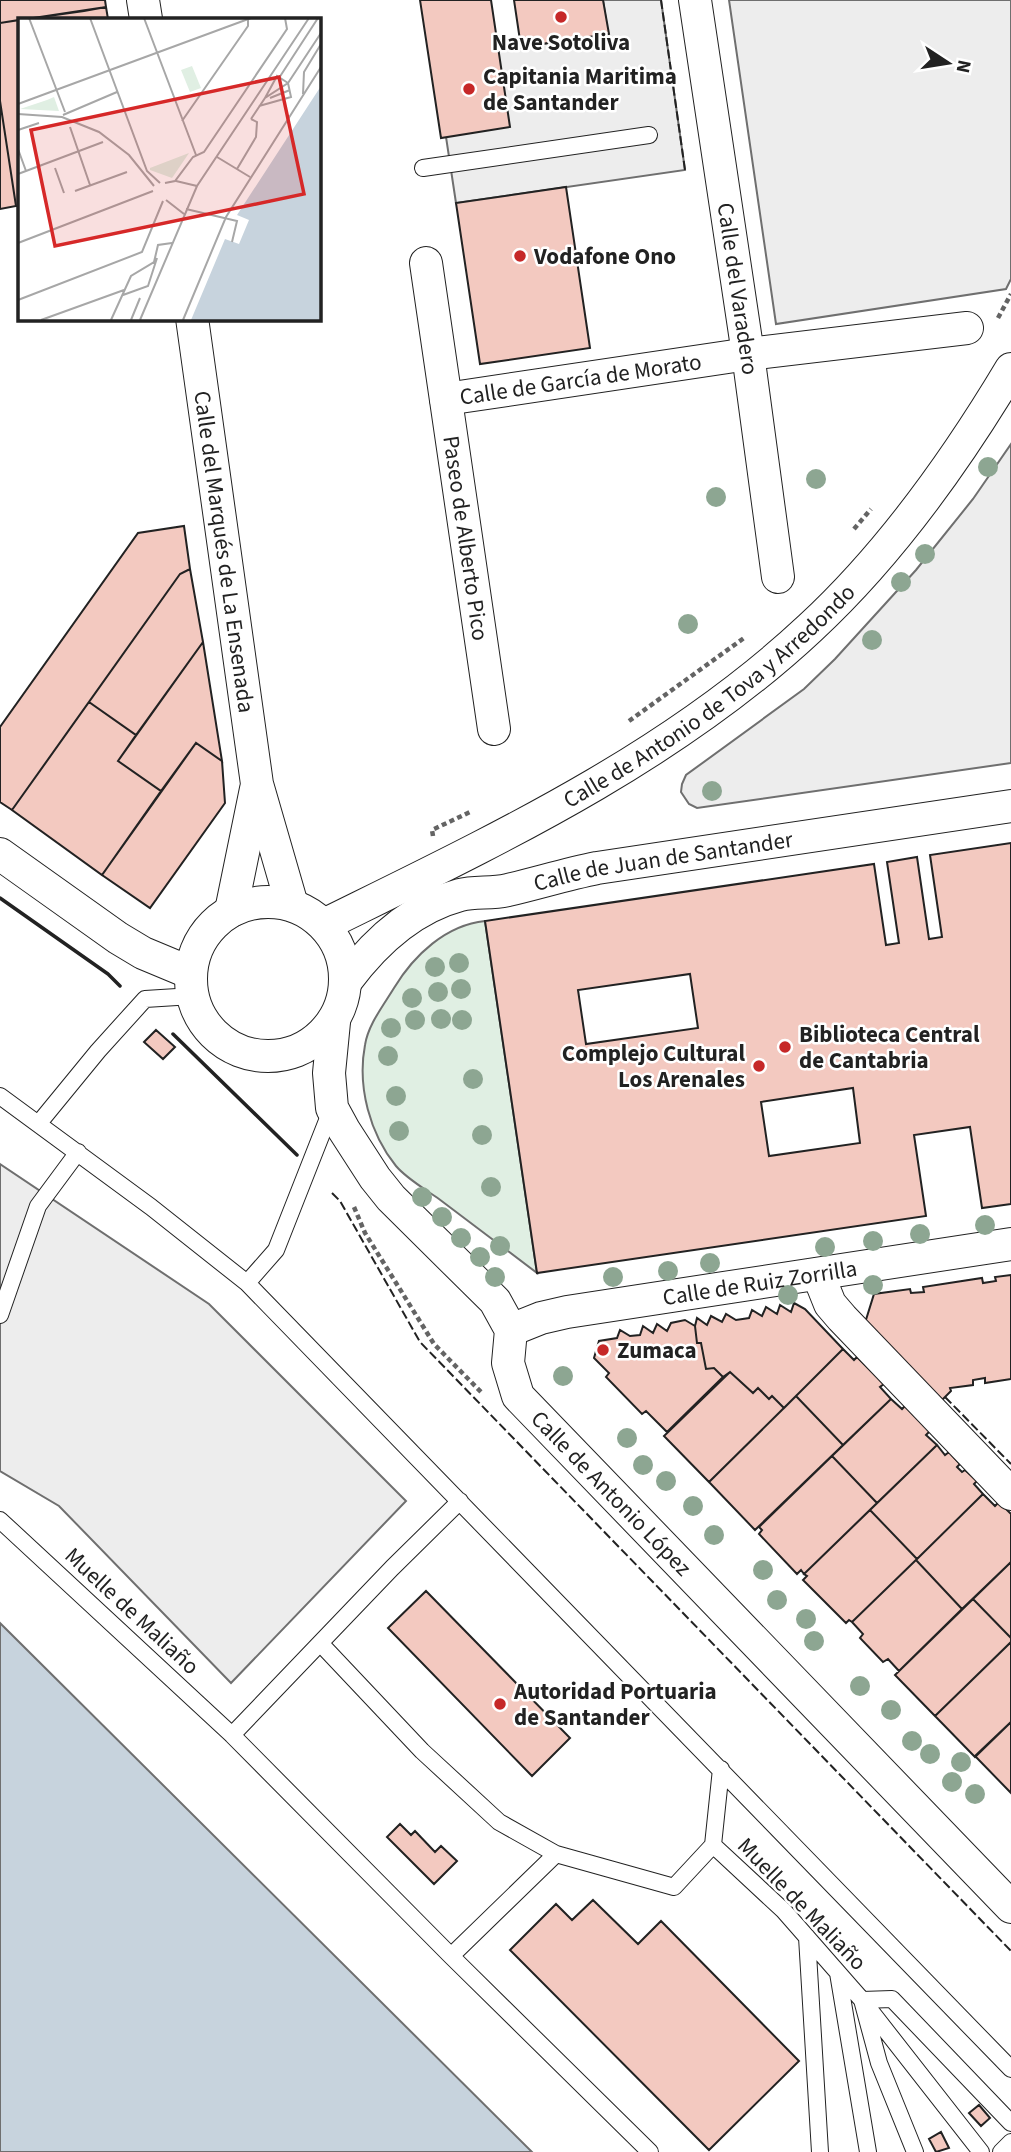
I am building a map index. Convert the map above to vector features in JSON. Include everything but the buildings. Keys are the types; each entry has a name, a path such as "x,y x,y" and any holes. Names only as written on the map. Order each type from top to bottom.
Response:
{"street":[{"path":"143,0 146,18"},
{"name":"Calle del Varadero","path":"695,0 778,577"},
{"name":"Paseo de Alberto Pico","path":"426,263 494,729"},
{"name":"Calle del Marqués de La Ensenada","path":"192,320 257,784 292,905"},
{"name":"Calle de García de Morato","path":"446,399 748,354 967,328"},
{"name":"Calle de Antonio de Tova y Arredondo","path":"324,925 578,797 724,700 811,628 874,562 966,444 1011,369"},
{"name":"Calle del Marqués de La Ensenada","path":"230,911 257,784"},
{"name":"Calle de Juan de Santander","path":"346,981 365,955 401,922 462,894 506,891 552,877 597,868 1011,806"},
{"path":"0,854 118,938 192,985"},
{"path":"334,1022 313,1042 290,1053 265,1056 241,1051 219,1038 203,1019 192,985 194,959 201,942 214,924 230,911 251,903 274,901 292,905 309,913 324,925 336,941 344,960 346,981 334,1022 329,1073 332,1108 375,1178 391,1198 495,1301 511,1330"},
{"name":"Calle de Ruiz Zorrilla","path":"511,1330 541,1318 567,1312 1011,1244"},
{"path":"818,1274 830,1304 842,1318 1011,1494"},
{"name":"Calle de Antonio López","path":"511,1330 508,1363 518,1396 1011,1907"}],"lane":[{"path":"423,168 649,135"},
{"path":"39,1123 145,999 192,985"},
{"path":"0,1096 247,1283 1011,2069"},
{"path":"247,1283 276,1250 332,1108"},
{"path":"0,1315 38,1206 78,1153"},
{"path":"232,1735 460,1500"},
{"name":"Muelle de Maliaño","path":"0,1520 232,1735 650,2152"},
{"name":"Muelle de Maliaño","path":"320,1643 422,1751 499,1822 556,1854 674,1887 713,1845 721,1769"},
{"name":"Muelle de Maliaño","path":"713,1845 784,1911 862,2000 879,2063 915,2152"},
{"path":"451,1956 556,1854"},
{"path":"807,1937 820,2152"},
{"path":"838,1973 868,2152"},
{"path":"862,2000 892,1999 1011,2123"},
{"path":"862,2000 981,2152"}],"green space":[{"path":"485,921 537,1273 400,1171 379,1140 364,1093 363,1061 369,1030 402,976 421,953 444,935"}],"shaded area":[{"path":"603,0 661,0 685,170 456,203 446,137 498,51 608,34"},
{"path":"729,0 1011,0 1011,279 1006,289 776,324"},
{"path":"1011,444 1011,763 697,808 689,804 681,792 686,775 804,689 835,659 916,570 973,499"},
{"path":"0,1164 209,1304 406,1501 231,1683 59,1506 0,1471"},
{"path":"0,1623 532,2152 0,2152"}],"fence":[{"path":"661,0 685,170"},
{"path":"332,1193 340,1201 420,1342 1011,1951"},
{"path":"945,1397 1011,1464"}],"wall":[{"path":"0,898 108,974 120,986"},
{"path":"173,1034 297,1155"}],"place":[{"name":"Nave Sotoliva","path":"561,17"},
{"name":"Capitania Maritima de Santander","path":"469,89"},
{"name":"Vodafone Ono","path":"520,256"},
{"name":"Biblioteca Central de Cantabria","path":"785,1047"},
{"name":"Complejo Cultural Los Arenales","path":"759,1066"},
{"name":"Zumaca","path":"603,1350"},
{"name":"Autoridad Portuaria de Santander","path":"500,1704"}]}
